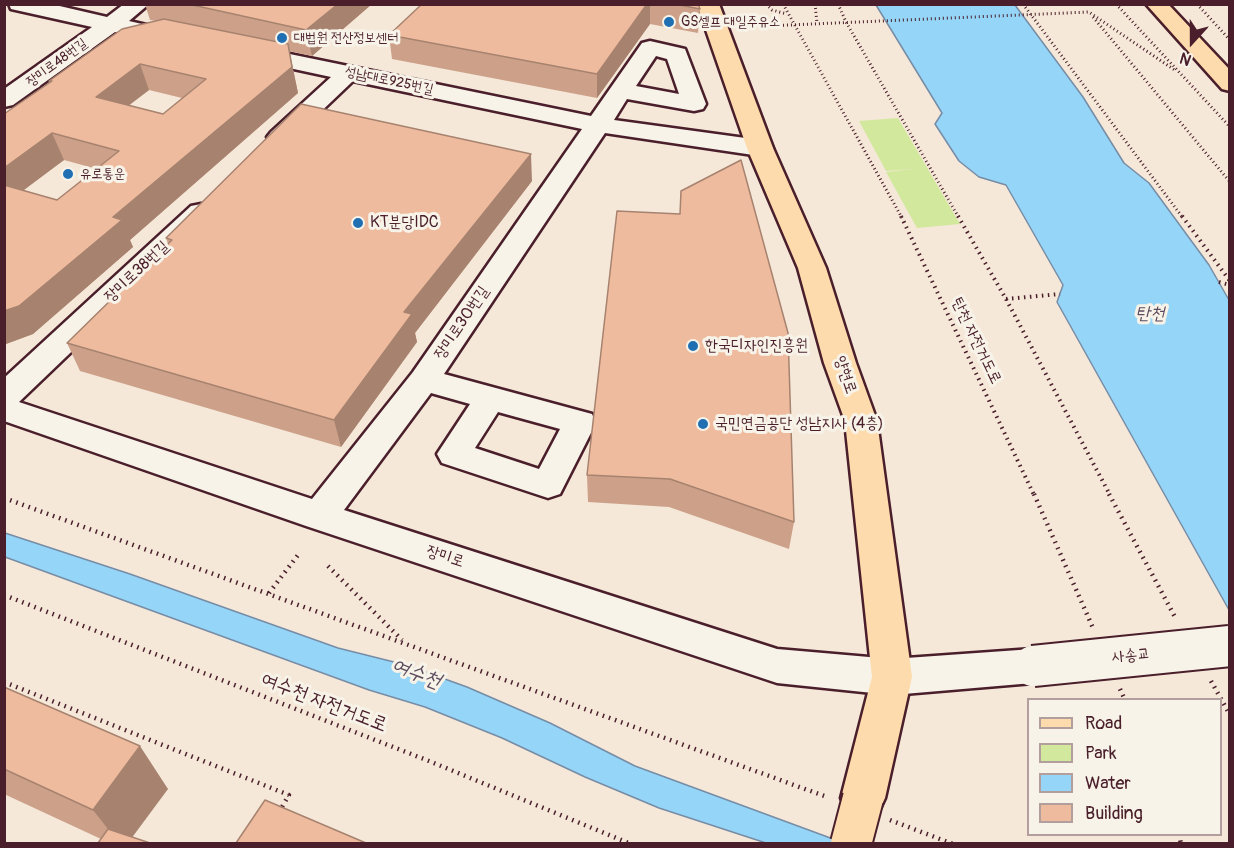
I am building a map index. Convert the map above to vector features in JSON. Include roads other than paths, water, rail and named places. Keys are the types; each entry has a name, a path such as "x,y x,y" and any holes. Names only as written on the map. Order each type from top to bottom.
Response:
{"main road":[{"name":"양현로","path":"708,4 760,148 812,268 840,363 861,421 892,677 858,804 851,843"},
{"path":"1156,4 1230,84"}],"street":[{"path":"19,4 186,40"},
{"name":"장미로48번길","path":"4,100 139,4"},
{"name":"성남대로925번길","path":"220,47 598,125 760,148"},
{"path":"261,155 348,73"},
{"name":"장미로30번길","path":"319,516 424,380 551,172 598,125 621,91"},
{"name":"장미로38번길","path":"4,397 218,196"},
{"path":"424,380 490,399"},
{"name":"장미로","path":"4,409 319,516 777,666 892,677 1033,666"},
{"name":"사송교","path":"1033,666 1218,660"}],"water":[{"name":"탄천","path":"876,5 1015,5 1083,97 1124,163 1149,183 1209,265 1229,300 1229,610 1057,302 1063,285 1006,185 979,177 959,161 935,124 942,113"},
{"name":"여수천","path":"5,533 130,574 338,648 406,665 467,687 550,723 635,766 844,843 766,843 659,808 585,777 502,738 425,707 369,690 5,557"}],"place":[{"name":"GS셀프 대일주유소","path":"669,22"},
{"name":"대법원 전산정보센터","path":"282,38"},
{"name":"유로통운","path":"68,174"},
{"name":"KT분당IDC","path":"358,223"},
{"name":"한국디자인진흥원","path":"693,346"},
{"name":"국민연금공단 성남지사 (4층)","path":"703,424"}]}
